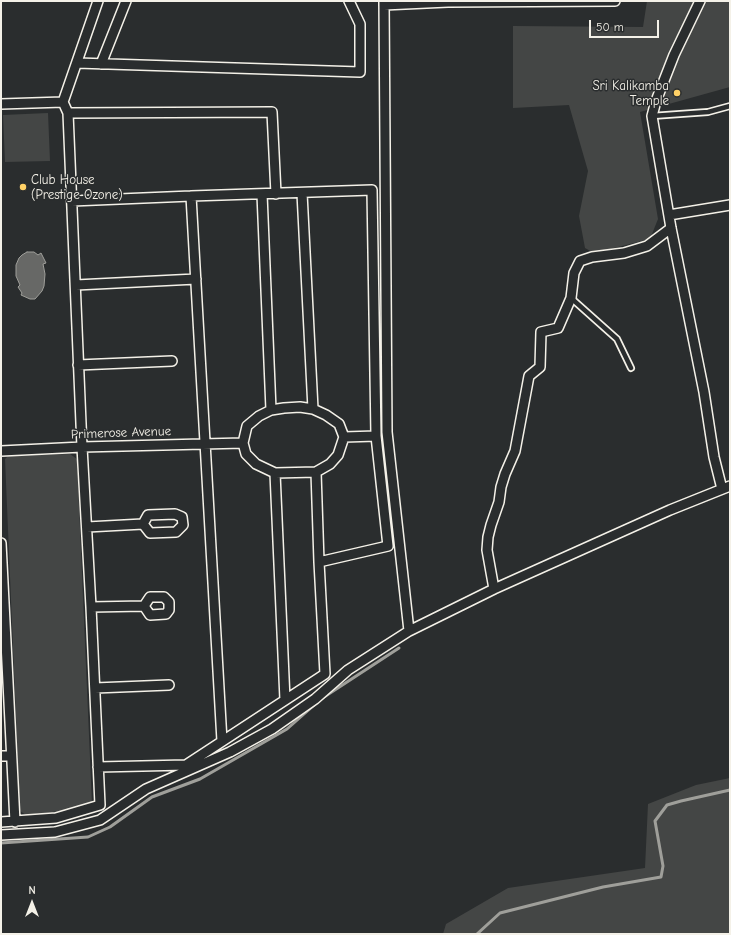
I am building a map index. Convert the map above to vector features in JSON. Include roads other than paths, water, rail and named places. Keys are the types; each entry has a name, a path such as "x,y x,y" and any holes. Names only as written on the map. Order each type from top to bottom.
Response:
{"street":[{"path":"1,822 56,818 100,805 78,365 68,113 63,102 98,1"},
{"path":"101,64 126,1"},
{"path":"77,63 360,72 360,24 350,1"},
{"path":"409,631 387,432 384,3 615,1"},
{"path":"1,836 55,832 100,820 146,789 230,752 272,729 314,699 348,670 409,631 494,589 670,510 726,488 714,457 704,392 671,228 652,116 656,101 674,54 700,1"},
{"path":"1,104 63,102"},
{"path":"68,113 272,112 276,194"},
{"path":"72,201 372,190 376,436 388,546 319,562"},
{"path":"302,193 313,409"},
{"path":"262,194 271,410"},
{"path":"191,196 222,741"},
{"path":"669,215 730,204"},
{"path":"494,589 487,550 488,538 499,502 505,474 515,451 529,376 540,367 541,332 558,328 571,298 574,273 580,262 592,257 624,254 647,246 671,228"},
{"path":"76,285 196,279"},
{"path":"78,365 172,361"},
{"path":"300,407 313,409 326,415 339,424 344,437 338,455 330,464 316,472 274,473 256,464 246,454 243,442 247,426 259,416 271,410 284,408 300,407"},
{"path":"344,437 376,436"},
{"name":"Primerose Avenue","path":"1,451 243,442"},
{"path":"98,767 186,765 325,674 316,472"},
{"path":"274,473 285,700"},
{"path":"87,527 142,524"},
{"path":"1,543 4,676 15,822"},
{"path":"91,607 144,606"},
{"path":"95,688 169,685"},
{"path":"1,756 11,756"}],"lane":[{"path":"652,116 708,112 730,106"},
{"path":"571,298 617,339 631,368"}],"waterway":[{"path":"1,843 88,837 110,827 152,797 200,779 287,729 321,699 399,648"},
{"path":"477,934 500,913 603,887 661,877 663,866 655,821 667,805 730,790"}],"place":[{"name":"Sri Kalikamba Temple","path":"677,93"},
{"name":"Club House (Prestige Ozone)","path":"23,187"}]}
